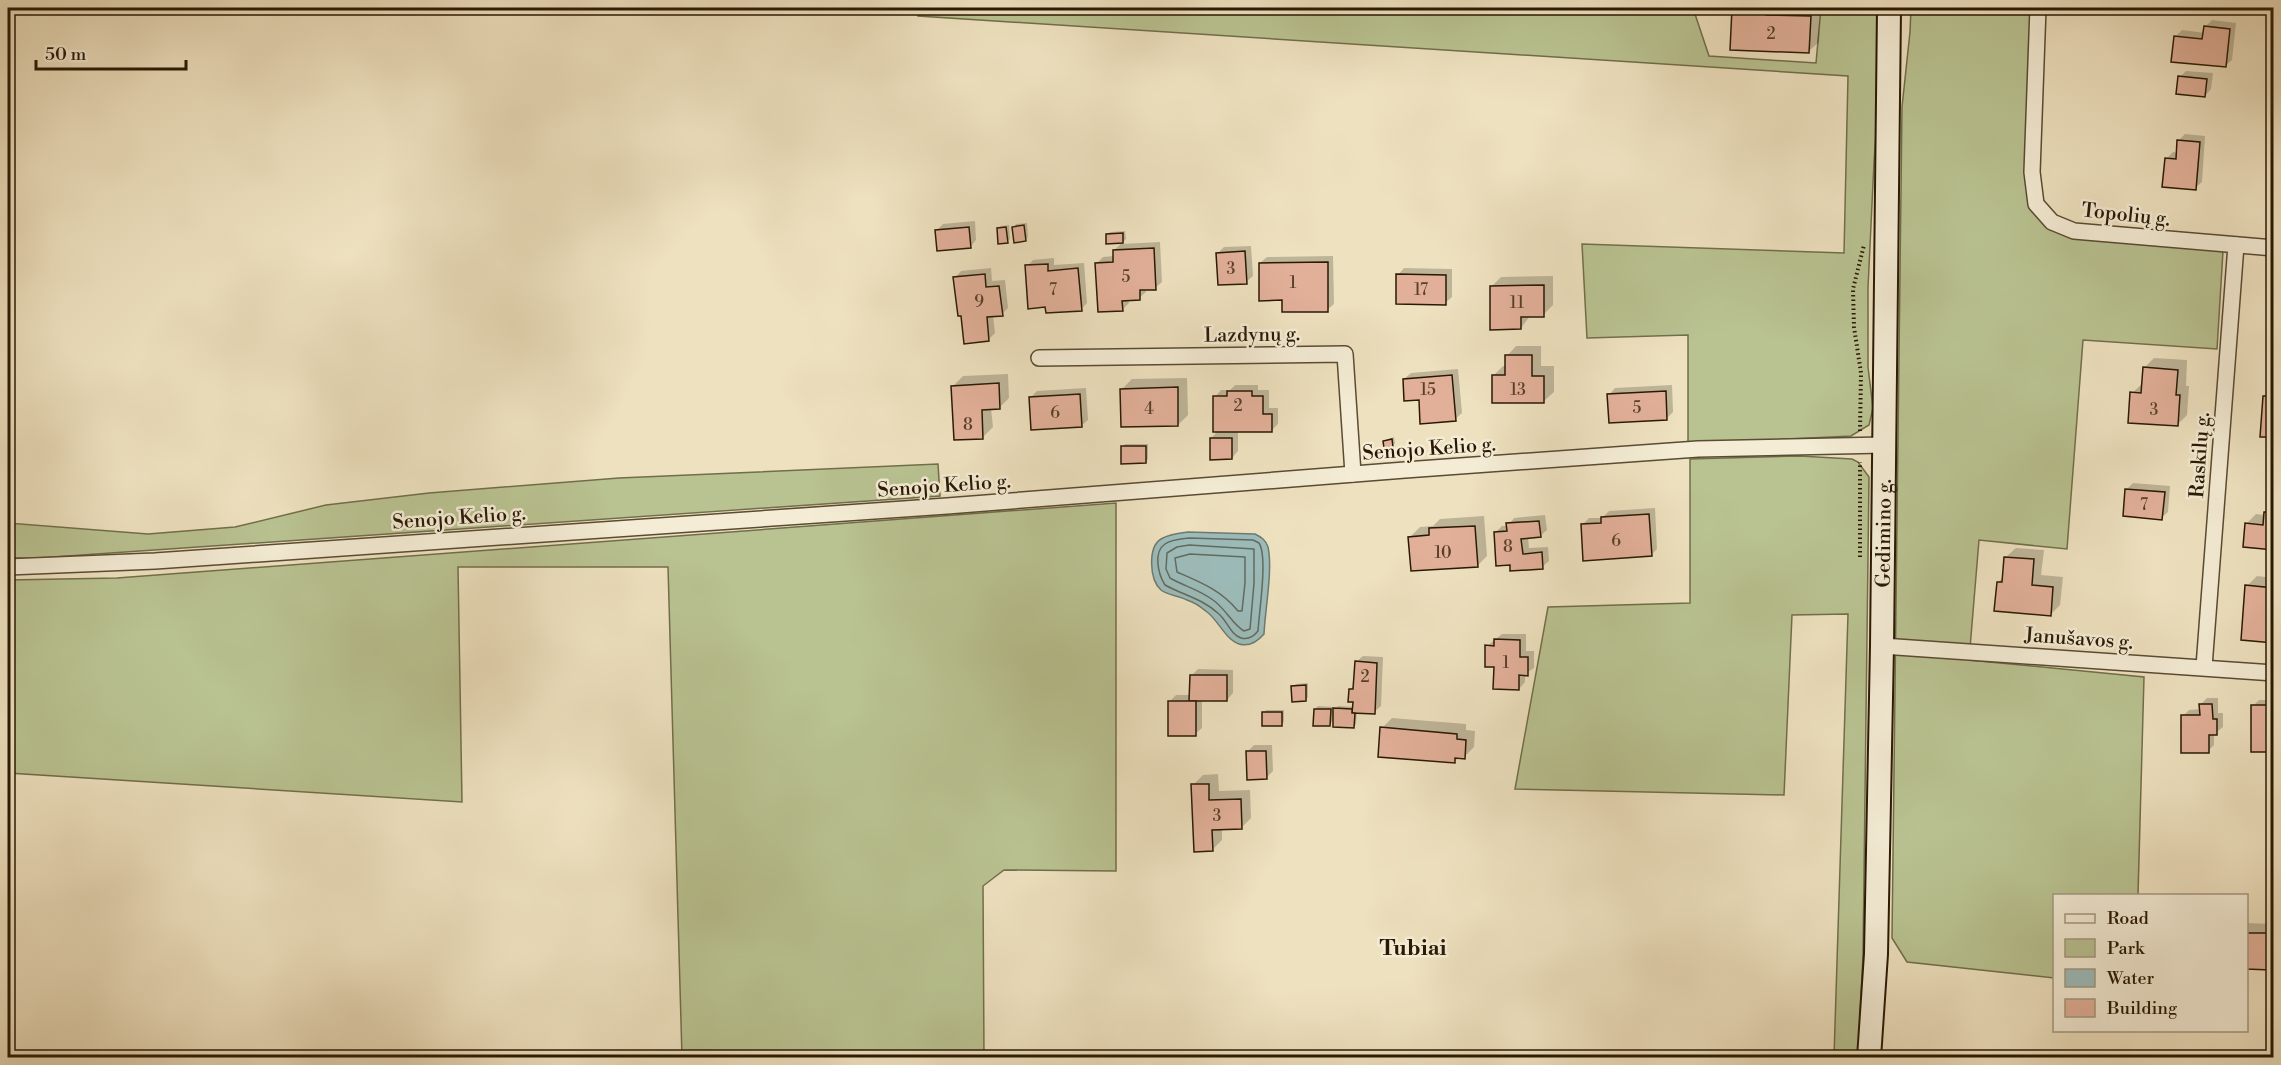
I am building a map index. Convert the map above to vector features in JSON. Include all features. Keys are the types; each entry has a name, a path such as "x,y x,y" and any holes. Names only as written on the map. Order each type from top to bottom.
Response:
{"main road":[{"name":"Gedimino g.","path":"1869,1058 1875,966 1882,646 1889,8"}],"street":[{"name":"Topolių g.","path":"2038,8 2032,172 2037,204 2052,222 2074,231 2274,248"},
{"name":"Raskilų g.","path":"2204,667 2236,245"},
{"name":"Lazdynų g.","path":"1039,358 1346,354 1353,474"},
{"name":"Senojo Kelio g.","path":"8,567 145,561 947,506 1698,450 1884,445"},
{"name":"Janušavos g.","path":"1882,646 2274,673"}],"path":[{"path":"1860,564 1861,373 1854,327 1853,289 1864,246 1864,236"}],"green space":[{"path":"918,8 1693,8 1709,56 1816,63 1821,8 1885,8 1868,288 1868,367 1873,408 1869,425 1851,436 1688,444 1688,335 1587,338 1582,244 1844,253 1848,76 918,16"},
{"path":"1911,8 2038,8 2037,205 2052,222 2236,245 2223,251 2217,349 2083,340 2067,549 1979,540 1969,660 2144,677 2138,894 2053,894 2053,978 1907,962 1892,938 1902,107"},
{"path":"1800,456 1852,459 1858,462 1869,477 1863,955 1858,1057 1834,1057 1848,614 1792,615 1784,795 1515,789 1548,607 1690,603 1690,459"},
{"path":"938,464 940,496 38,558 8,558 8,523 148,534 235,527 326,505 429,493 619,478"},
{"path":"1116,503 1116,871 1004,870 983,886 984,1057 682,1057 668,567 458,567 462,802 8,773 8,580 117,578"}],"water":[{"path":"1188,532 1255,534 1266,542 1270,566 1264,634 1256,641 1246,645 1234,642 1202,608 1195,603 1164,592 1157,585 1152,571 1152,556 1157,543 1167,536"}],"building":[{"path":"1732,8 1767,8 1766,15 1811,16 1809,53 1730,50"},
{"path":"2204,26 2230,29 2226,67 2171,62 2174,36 2202,39"},
{"path":"2178,76 2207,79 2205,97 2176,94"},
{"path":"2177,140 2200,142 2196,190 2162,187 2165,158 2176,159"},
{"path":"1024,225 1026,241 1014,243 1012,227"},
{"path":"969,227 971,248 937,251 935,230"},
{"path":"1006,227 1008,243 998,244 997,228"},
{"path":"1123,233 1123,243 1106,244 1106,234"},
{"path":"1154,248 1156,290 1140,290 1140,300 1122,301 1123,311 1098,312 1095,263 1113,262 1113,250"},
{"path":"1245,251 1247,284 1218,285 1216,253"},
{"path":"1328,262 1328,312 1282,312 1282,300 1259,301 1259,263"},
{"path":"1048,264 1048,271 1078,268 1082,311 1046,313 1045,307 1028,309 1025,265"},
{"path":"985,274 986,287 999,286 1003,316 987,317 989,341 964,344 953,277"},
{"path":"1396,274 1446,275 1446,305 1396,304"},
{"path":"1544,285 1544,317 1521,317 1521,329 1490,330 1490,286"},
{"path":"1505,355 1532,355 1532,376 1544,376 1544,403 1492,403 1492,375 1505,375"},
{"path":"2143,367 2178,370 2176,395 2180,395 2178,426 2128,423 2130,392 2141,393"},
{"path":"1452,375 1456,421 1420,424 1419,400 1404,401 1403,379"},
{"path":"999,383 1000,409 982,410 983,439 954,440 951,386"},
{"path":"1178,387 1178,426 1121,427 1120,389"},
{"path":"1227,391 1252,391 1252,396 1263,396 1263,414 1272,414 1272,432 1213,432 1213,396 1227,396"},
{"path":"1666,391 1667,420 1609,423 1607,394"},
{"path":"1080,394 1082,427 1031,430 1029,397"},
{"path":"2263,396 2274,396 2274,437 2260,437"},
{"path":"1210,438 1232,438 1232,459 1210,460"},
{"path":"1392,439 1393,447 1384,448 1383,441"},
{"path":"1121,446 1146,446 1146,463 1121,464"},
{"path":"2125,489 2165,492 2162,520 2123,516"},
{"path":"2264,512 2274,512 2274,550 2243,547 2245,523 2263,525"},
{"path":"1649,514 1652,556 1583,561 1581,524 1601,523 1601,517"},
{"path":"1539,521 1541,537 1521,539 1523,554 1542,552 1543,569 1510,571 1510,565 1496,566 1494,532 1507,531 1506,523"},
{"path":"1475,526 1478,567 1411,571 1408,537 1429,535 1429,528"},
{"path":"2004,557 2034,559 2032,585 2053,587 2051,616 1994,611 1997,582 2002,582"},
{"path":"2245,585 2274,588 2274,643 2241,640"},
{"path":"1494,639 1520,640 1520,657 1528,657 1528,676 1519,675 1519,690 1493,689 1494,667 1485,667 1485,645 1494,646"},
{"path":"1355,661 1377,663 1375,714 1352,713 1353,702 1348,702 1349,689 1353,689"},
{"path":"1190,675 1227,675 1227,701 1189,701"},
{"path":"1306,685 1306,701 1292,702 1291,686"},
{"path":"1168,701 1196,701 1196,736 1168,736"},
{"path":"2199,704 2212,704 2213,719 2217,719 2217,735 2209,735 2209,753 2181,753 2181,715 2200,715"},
{"path":"2251,705 2274,705 2274,752 2251,752"},
{"path":"1333,708 1352,709 1352,713 1355,713 1354,728 1333,727"},
{"path":"1314,709 1331,709 1330,726 1313,726"},
{"path":"1262,712 1282,712 1282,726 1262,726"},
{"path":"1380,727 1457,734 1457,739 1466,740 1465,759 1455,758 1455,763 1378,757"},
{"path":"1246,751 1266,751 1267,779 1247,780"},
{"path":"1191,784 1209,784 1209,800 1241,799 1242,829 1212,830 1213,851 1194,852"},
{"path":"2248,933 2272,933 2271,970 2248,969"}],"district":[{"name":"Tubiai","path":"1413,947"}]}
